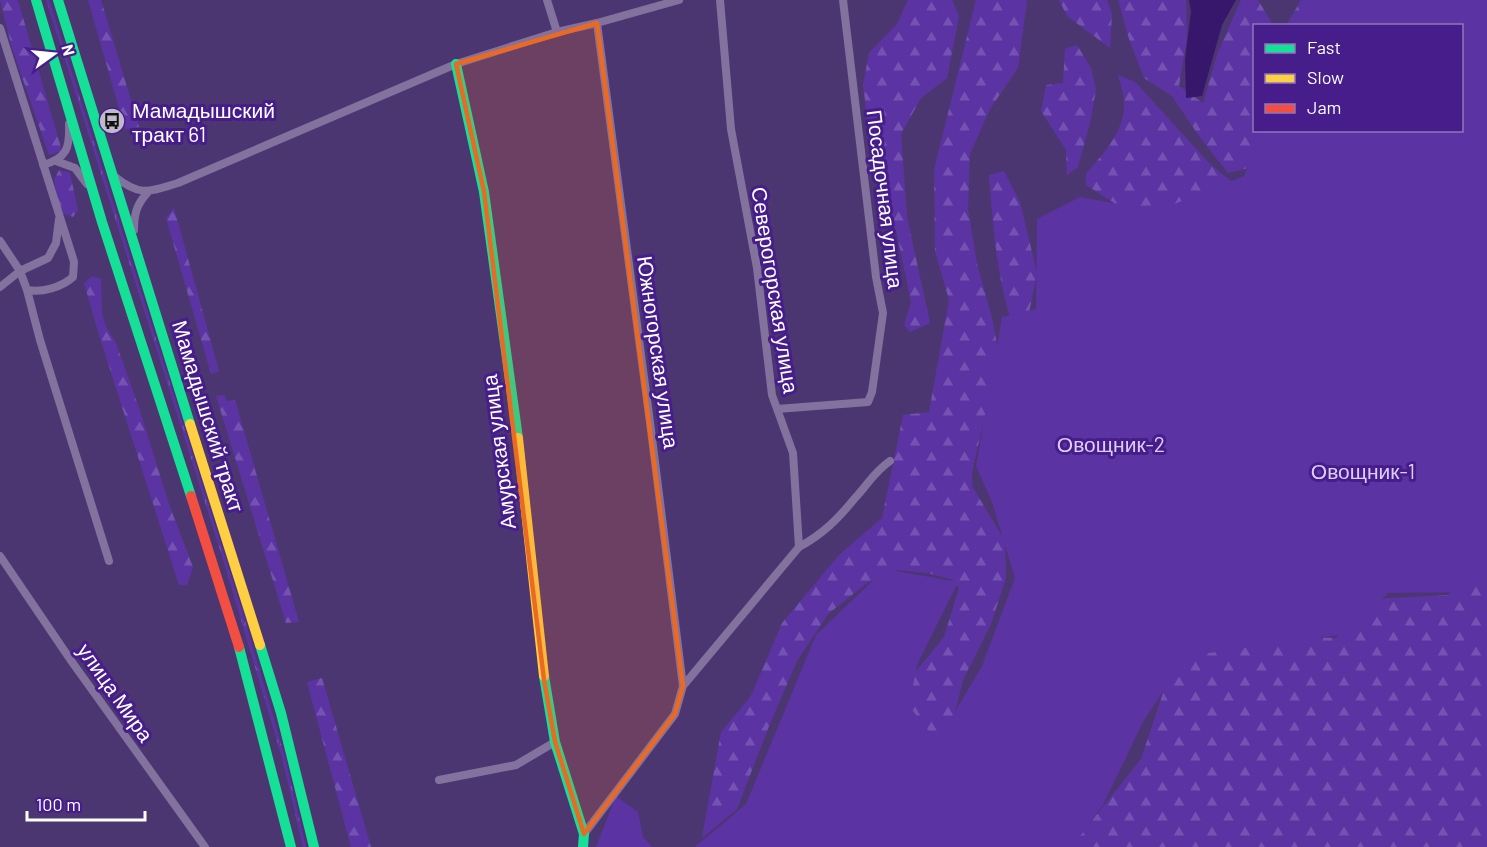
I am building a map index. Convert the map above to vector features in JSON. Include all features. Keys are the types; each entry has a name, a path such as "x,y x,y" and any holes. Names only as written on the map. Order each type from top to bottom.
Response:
{"main road":[{"name":"Мамадышский тракт","path":"36,0 95,198 236,630 291,847"},
{"name":"Мамадышский тракт","path":"58,0 281,713 314,847"},
{"name":"Амурская улица","path":"456,64 484,192 518,440 544,680 555,742 584,834"},
{"path":"583,847 584,834"}],"street":[{"path":"547,0 557,32"},
{"path":"111,174 127,187 148,192 178,183 456,64 557,32 679,0"},
{"name":"Северогорская улица","path":"720,0 731,129 757,268 772,395 793,453 799,547"},
{"name":"Посадочная улица","path":"777,409 868,402 872,392 883,314 876,277 843,0"},
{"name":"Южногорская улица","path":"597,23 683,686"},
{"path":"0,27 74,262 73,277 64,285 33,292 27,290"},
{"path":"43,165 56,161 67,149 70,140 69,112"},
{"path":"56,161 75,168 95,198"},
{"path":"134,243 136,208 148,192"},
{"path":"0,287 20,271 48,258 56,243 59,218"},
{"path":"0,241 20,271 27,290 40,340 109,561"},
{"path":"584,834 675,714 683,686 799,547 821,534 855,498 876,471 890,461"},
{"name":"улица Мира","path":"0,556 72,662 205,847"},
{"path":"440,780 516,765 555,742"}],"highlighted area":[{"path":"597,23 683,686 675,714 584,834 555,742 544,680 484,192 456,64"}],"green space":[{"path":"0,0 17,0 19,4 62,151 49,155 12,48"},
{"path":"46,0 49,0 244,617 285,757 306,847 303,847 282,758 225,566"},
{"path":"88,0 101,0 139,127 125,129"},
{"path":"908,0 952,0 959,16 947,78 921,98 901,134 907,217 930,323 910,332 904,325 911,302 897,234 874,170 863,85 869,53 897,24"},
{"path":"976,0 1027,0 1018,68 990,109 970,154 968,209 977,264 999,354 972,472 972,486 1005,541 1006,578 991,624 963,680 949,736 934,751 915,725 904,697 908,681 944,637 959,588 951,579 927,573 896,570 867,583 828,614 797,661 737,809 702,838 721,732 751,696 782,623 840,554 882,518 903,415 929,412 949,300 935,251 934,170"},
{"path":"1059,0 1107,0 1112,14 1110,48 1067,16"},
{"path":"1118,0 1186,0 1187,38 1179,86 1203,103 1218,52 1241,0 1258,0 1272,24 1253,24 1253,132 1265,132 1249,168 1228,173 1172,96 1144,78 1129,39"},
{"path":"1301,0 1319,0 1309,24 1287,24"},
{"path":"1314,0 1487,0 1487,576 1469,592 1388,593 1346,634 1187,656 1144,720 1103,805 1072,847 695,847 746,804 816,635 885,569 958,582 917,665 909,706 937,742 982,666 1015,578 992,502 976,466 1002,317 1036,309 1037,219 1080,197 1157,211 1244,176 1263,132 1463,132 1463,24 1304,24"},
{"path":"1077,45 1091,68 1096,90 1078,167 1067,175 1066,150 1041,111 1046,85 1063,83 1065,49"},
{"path":"1118,75 1135,82 1210,164 1232,182 1150,226 1086,185 1086,174 1113,140 1122,120 1124,99"},
{"path":"59,170 70,173 78,210 73,217 61,213 54,180"},
{"path":"1004,171 1020,202 1037,273 1029,313 1011,320 999,266 989,175"},
{"path":"174,208 219,371 211,374 166,218"},
{"path":"92,276 101,279 102,314 106,327 116,343 169,504 193,567 187,585 179,585 99,335 84,283"},
{"path":"224,395 227,401 235,400 299,622 286,623 216,396"},
{"path":"1487,562 1487,847 1071,847 1141,759 1165,687 1125,654 1301,637 1336,638 1372,599 1448,595"},
{"path":"322,678 371,847 351,847 307,682"},
{"path":"616,796 638,812 643,837 652,847 596,847"}],"shaded area":[{"path":"1189,0 1236,0 1222,25 1202,96 1186,98 1185,60 1191,11"}],"traffic: fast":[{"path":"36,0 102,222 191,496"},
{"path":"58,0 190,424"},
{"path":"456,64 484,192 518,438"},
{"path":"260,645 281,713 314,847"},
{"path":"239,647 291,847"},
{"path":"544,676 555,742 584,834 583,847"}],"traffic: slow":[{"path":"190,424 260,645"},
{"path":"518,438 544,676"}],"traffic: jam":[{"path":"191,496 239,647"}],"place":[{"name":"Мамадышский тракт 61","path":"112,121"}],"park label":[{"name":"Овощник-2","path":"1111,443"},
{"name":"Овощник-1","path":"1363,470"}]}
